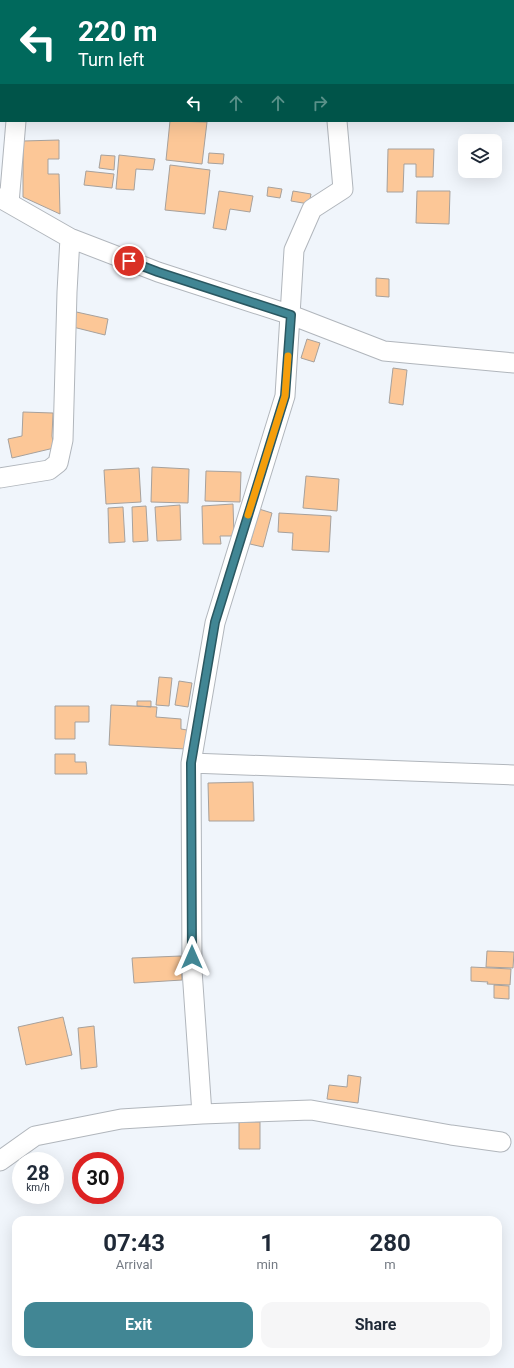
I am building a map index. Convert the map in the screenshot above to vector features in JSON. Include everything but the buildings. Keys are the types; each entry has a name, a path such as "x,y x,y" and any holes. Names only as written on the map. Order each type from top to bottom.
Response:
{"street":[{"path":"16,122 5,200 70,238 158,272 291,315 384,351 514,364"},
{"path":"202,1114 192,970 191,763 215,622 285,396 294,250 312,209 343,189 337,122"},
{"path":"0,478 49,470 58,463 63,440 70,238"},
{"path":"191,763 514,775"},
{"path":"0,1161 35,1136 120,1119 202,1114 311,1110 451,1135 501,1142"}],"slow traffic":[{"path":"248,515 285,396 288,356"}],"route":[{"path":"129,261 158,272 291,315 285,396 215,622 191,763 192,957"}]}
